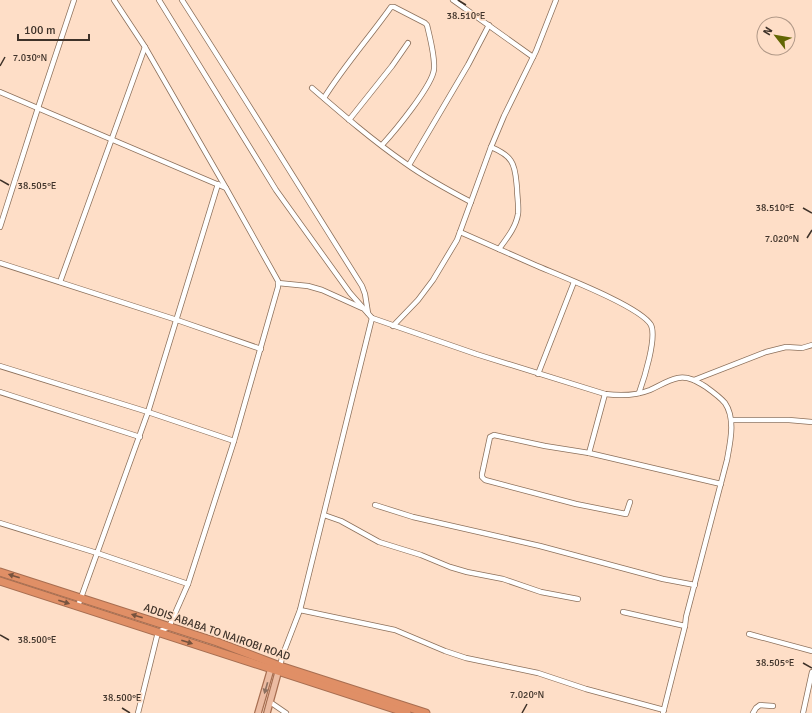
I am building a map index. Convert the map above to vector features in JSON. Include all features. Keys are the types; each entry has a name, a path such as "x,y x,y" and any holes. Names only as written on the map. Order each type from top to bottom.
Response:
{"highway":[{"name":"ADDIS ABABA TO NAIROBI ROAD","path":"0,572 217,642 279,669 407,713"},
{"name":"ADDIS ABABA TO NAIROBI ROAD","path":"0,581 158,632 272,666"},
{"name":"ADDIS ABABA TO NAIROBI ROAD","path":"279,669 426,713"}],"main road":[{"path":"258,713 272,666"},
{"path":"267,713 279,669"}],"street":[{"path":"0,227 74,0"},
{"path":"114,0 145,48 226,188 275,275 278,283 261,350 188,584 169,627 158,632 138,713"},
{"path":"159,0 276,190 350,293 370,317 538,374 605,394 620,396 649,391 676,378 682,377 694,380 718,396 726,404 731,420 731,439 727,460 663,712 538,673 466,658 395,630 300,610"},
{"path":"182,0 362,286 370,317 324,515 300,610 283,654 279,669"},
{"path":"453,0 533,57"},
{"path":"394,326 418,300 433,280 460,232 491,147 504,116 533,57 556,0"},
{"path":"324,98 339,75 372,34 391,7 394,7 425,23 427,26 435,67 432,77 396,129 382,145"},
{"path":"409,166 468,65 488,25"},
{"path":"349,120 408,44"},
{"path":"60,282 145,48"},
{"path":"312,88 349,120 409,166 471,202"},
{"path":"0,92 226,188"},
{"path":"491,147 502,152 512,162 515,170 518,206 518,214 514,226 499,249"},
{"path":"78,606 140,437 218,184"},
{"path":"460,232 625,305 645,318 651,326 652,338 651,349 639,393"},
{"path":"0,263 177,320 261,350"},
{"path":"538,374 574,282"},
{"path":"278,283 308,286 322,290 364,309"},
{"path":"694,380 766,352 786,347 802,348 812,345"},
{"path":"0,366 234,440"},
{"path":"0,392 140,437"},
{"path":"588,453 605,394"},
{"path":"731,420 789,420 812,422"},
{"path":"630,502 626,514 576,504 485,480 482,477 490,437 492,435 588,453 721,484"},
{"path":"375,505 413,517 540,546 663,579 695,585"},
{"path":"324,515 341,521 379,542 421,555 450,567 503,579 541,592 578,598"},
{"path":"0,522 188,584"},
{"path":"623,612 685,626"},
{"path":"749,634 812,651"},
{"path":"272,666 283,654"},
{"path":"803,713 812,672"},
{"path":"270,702 286,713"},
{"path":"753,713 760,704 773,706"}]}
